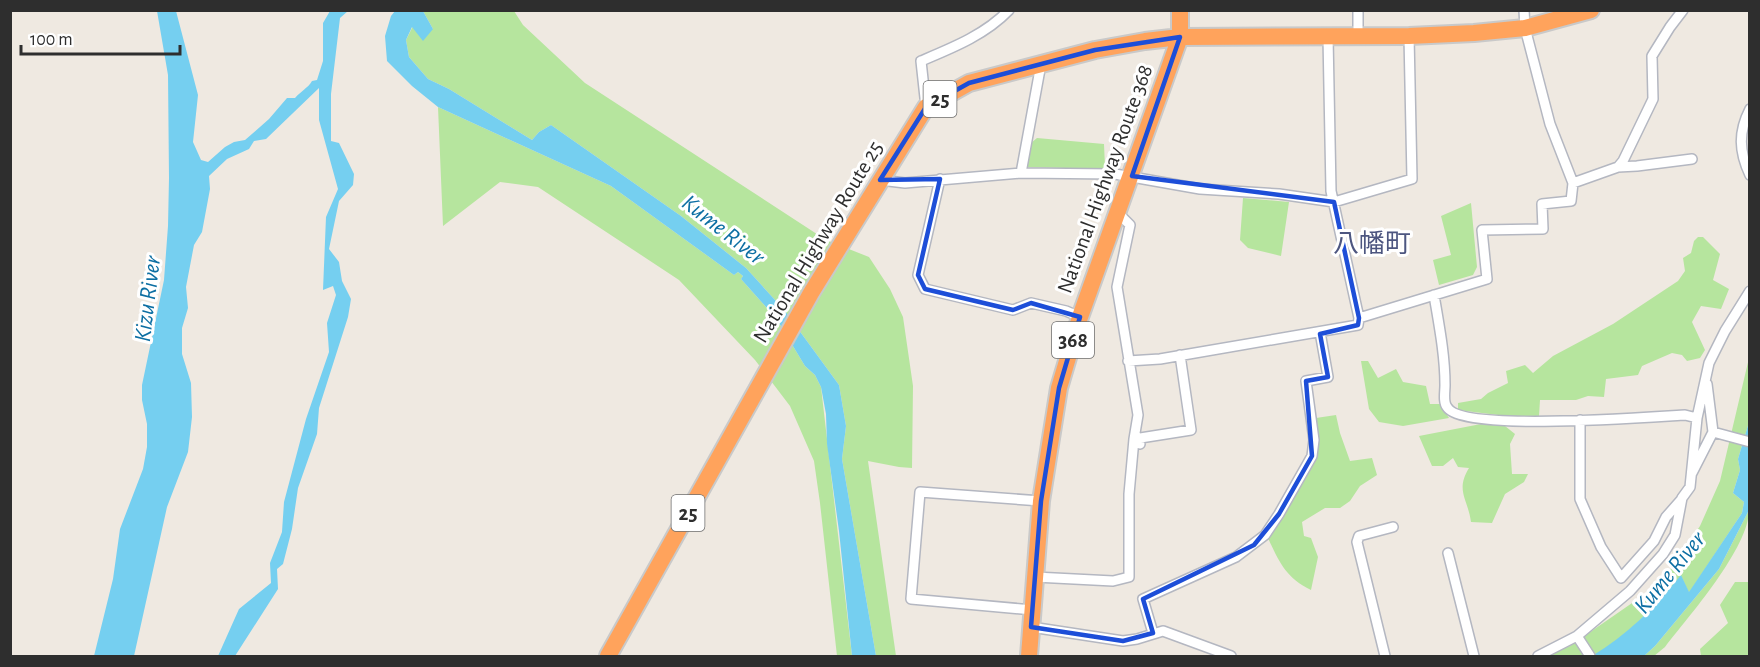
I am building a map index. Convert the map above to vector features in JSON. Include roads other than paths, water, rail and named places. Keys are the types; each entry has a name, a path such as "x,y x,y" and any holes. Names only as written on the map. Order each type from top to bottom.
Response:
{"highway":[{"path":"1180,10 1180,37"},
{"name":"National Highway Route 25","path":"608,657 804,306 926,107 969,83 1145,40 1180,37 1409,36 1474,33 1525,28 1591,10"},
{"name":"National Highway Route 368","path":"1029,657 1041,501 1059,388 1080,317 1180,37"}],"street":[{"path":"926,107 921,61 968,40 992,26 1009,10"},
{"path":"1358,10 1358,36"},
{"path":"1359,318 1487,279 1482,230 1543,229 1542,204 1571,201 1573,183 1550,124 1525,28 1524,10"},
{"path":"1618,167 1652,104 1652,56 1683,10"},
{"path":"880,180 905,183 1022,173 1115,174 1200,189 1279,194 1334,202 1412,179 1409,36"},
{"path":"1128,361 1180,356 1358,325 1359,318 1331,191 1328,37"},
{"path":"1022,173 1041,64"},
{"path":"1749,109 1740,139 1749,175"},
{"path":"1573,183 1618,167 1692,159"},
{"path":"940,179 918,275 925,288 1012,310 1031,303 1066,311 1080,317"},
{"path":"1035,577 1113,581 1129,577 1129,494 1137,442 1138,415 1117,287 1130,225 1118,213"},
{"path":"1580,420 1580,499 1600,547 1621,578 1654,541 1666,517 1690,487 1697,418 1709,363 1749,291"},
{"path":"1434,295 1445,368 1445,405 1458,416 1506,422 1685,415 1697,418"},
{"path":"1153,633 1143,599 1236,557 1265,535 1280,514 1312,456 1314,440 1306,381 1328,377 1320,332"},
{"path":"1137,442 1191,430 1180,356"},
{"path":"1691,475 1713,432 1706,378"},
{"path":"1713,432 1749,442"},
{"path":"1033,610 911,599 920,492 1041,501"},
{"path":"1538,657 1577,636 1630,591 1663,554 1674,535 1682,498"},
{"path":"1385,657 1357,542 1359,536 1393,527"},
{"path":"1449,553 1474,657"},
{"path":"1031,627 1123,641 1162,632 1177,635 1231,657"},
{"path":"1577,636 1589,654"}],"water":[{"path":"157,11 176,11 198,95 193,142 201,160 208,162 225,147 245,140 269,119 287,98 295,98 312,81 317,80 323,61 323,23 330,11 348,11 340,18 331,94 331,141 339,143 354,174 353,185 339,201 329,249 339,262 342,281 351,299 348,317 319,408 317,434 298,488 292,529 283,564 277,569 278,589 235,656 218,656 239,609 271,583 270,563 282,532 284,502 306,419 329,352 327,323 336,295 333,286 323,290 326,217 338,189 319,120 319,88 266,139 254,141 249,149 227,159 209,176 210,189 202,232 194,245 186,287 188,308 182,328 182,354 191,383 192,417 188,452 167,507 134,656 94,656 113,579 120,529 143,469 147,447 147,424 142,400 142,385 164,280 169,178 168,75"},
{"path":"395,11 423,11 433,29 423,41 412,27 406,40 409,57 428,79 449,89 532,140 539,132 551,125 681,216 746,268 785,311 839,385 846,426 842,459 876,656 852,656 827,444 826,414 821,387 815,375 805,366 776,318 741,279 743,276 738,272 734,275 611,186 438,107 412,86 387,61 385,36 391,16"},
{"path":"1749,422 1749,510 1719,569 1655,646 1644,656 1592,656 1640,620 1681,575 1689,592 1742,513 1744,502 1733,493 1740,470 1738,459"}],"district":[{"name":"八幡町","path":"1372,244"}],"water label":[{"name":"Kume River","path":"723,230"},
{"name":"Kizu River","path":"148,299"},
{"name":"Kume River","path":"1670,573"}]}
